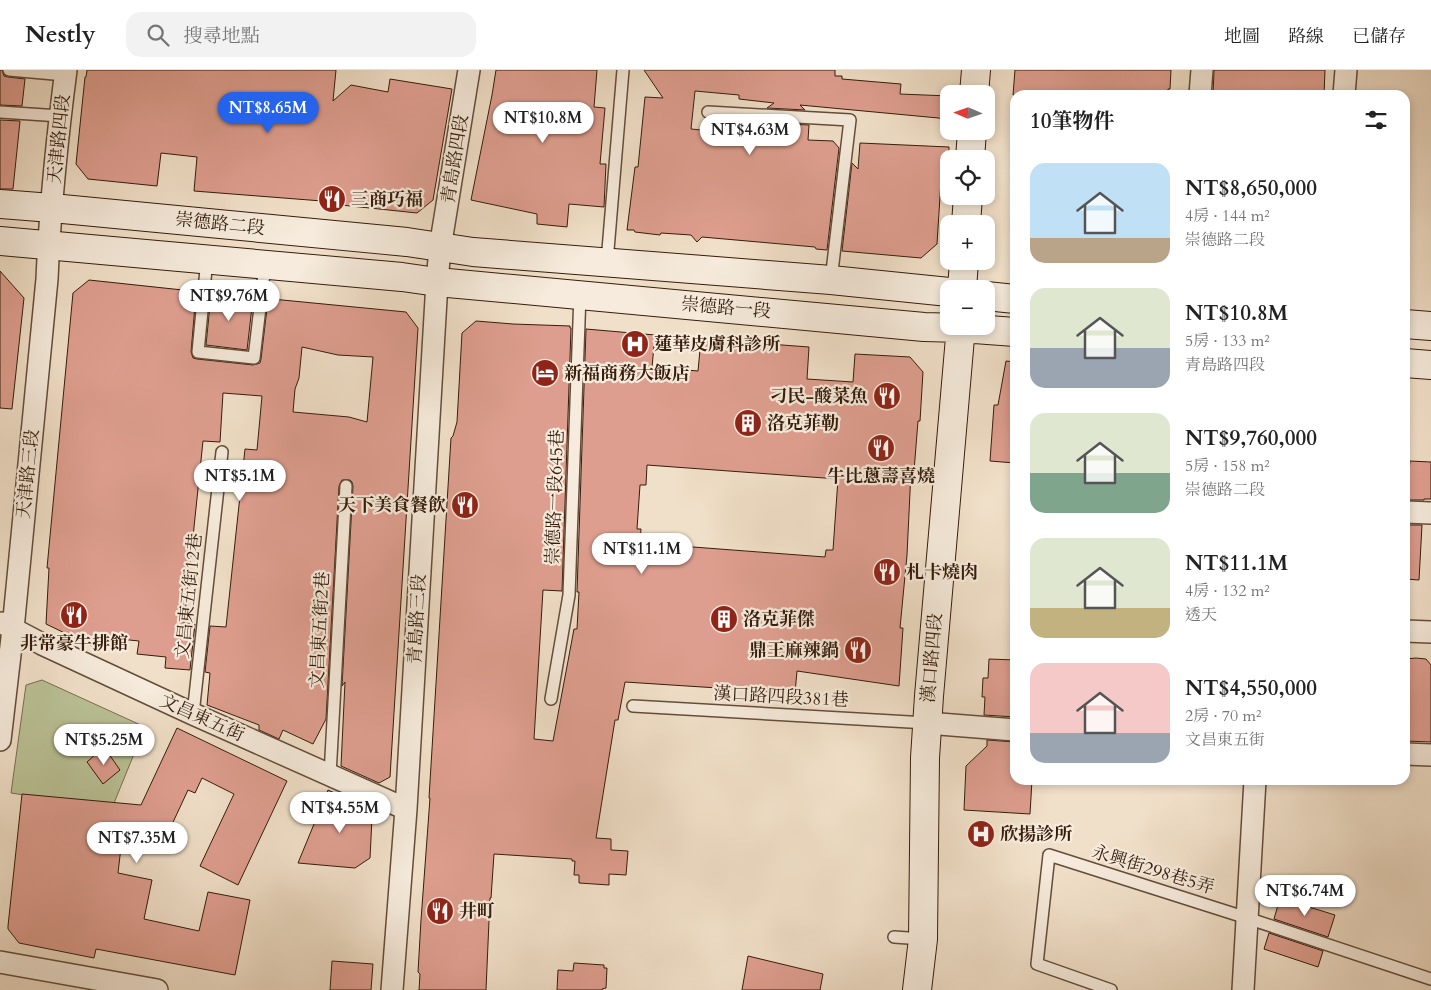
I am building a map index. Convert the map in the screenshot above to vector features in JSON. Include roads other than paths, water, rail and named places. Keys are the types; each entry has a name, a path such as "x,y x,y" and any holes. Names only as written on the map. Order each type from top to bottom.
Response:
{"main road":[{"path":"975,85 976,70"},
{"name":"崇德路二段","path":"0,204 407,242 440,248"},
{"name":"崇德路二段","path":"0,241 402,277 437,282"},
{"name":"崇德路一段","path":"440,248 831,280 940,291"},
{"name":"崇德路一段","path":"437,282 940,327"},
{"path":"995,297 1010,298"},
{"path":"1410,324 1431,326"},
{"name":"崇德路一段","path":"995,330 1010,332"},
{"name":"漢口路四段","path":"917,990 923,939 927,723 960,335"},
{"path":"1410,364 1431,365"}],"street":[{"name":"青島路四段","path":"440,248 469,70"},
{"path":"1200,90 1202,70"},
{"path":"1344,90 1346,70"},
{"name":"天津路四段","path":"52,208 66,72"},
{"name":"天津路三段","path":"0,740 7,625 47,279 52,208"},
{"name":"青島路三段","path":"392,990 406,809 440,248"},
{"path":"1410,512 1431,513"},
{"name":"文昌東五街","path":"7,625 42,644 193,714 406,809"},
{"path":"1410,631 1431,632"},
{"path":"927,723 1010,730"},
{"path":"1410,754 1431,755"},
{"path":"1243,990 1255,785"},
{"path":"0,962 157,990"}],"lane":[{"path":"9,70 66,72"},
{"path":"607,262 623,70"},
{"path":"0,112 60,116"},
{"path":"708,112 850,120 831,280"},
{"path":"207,259 198,352 254,358 265,265"},
{"name":"崇德路一段645巷","path":"551,699 569,595 580,294"},
{"name":"文昌東五街12巷","path":"193,714 222,452"},
{"name":"文昌東五街2巷","path":"330,775 346,486"},
{"name":"漢口路四段381巷","path":"633,706 927,723"},
{"name":"永興街298巷5弄","path":"1111,990 1037,964 1049,855 1431,979"},
{"path":"894,937 923,939"}],"place":[{"name":"三商巧福","path":"332,199"},
{"name":"蓮華皮膚科診所","path":"635,344"},
{"name":"新福商務大飯店","path":"545,373"},
{"name":"刁民-酸菜魚","path":"887,396"},
{"name":"洛克菲勒","path":"748,423"},
{"name":"牛比蔥壽喜燒","path":"881,448"},
{"name":"天下美食餐飲","path":"465,505"},
{"name":"札卡燒肉","path":"887,572"},
{"name":"非常豪牛排館","path":"74,615"},
{"name":"洛克菲傑","path":"724,619"},
{"name":"鼎王麻辣鍋","path":"858,650"},
{"name":"欣揚診所","path":"981,834"},
{"name":"井町","path":"440,911"}]}
